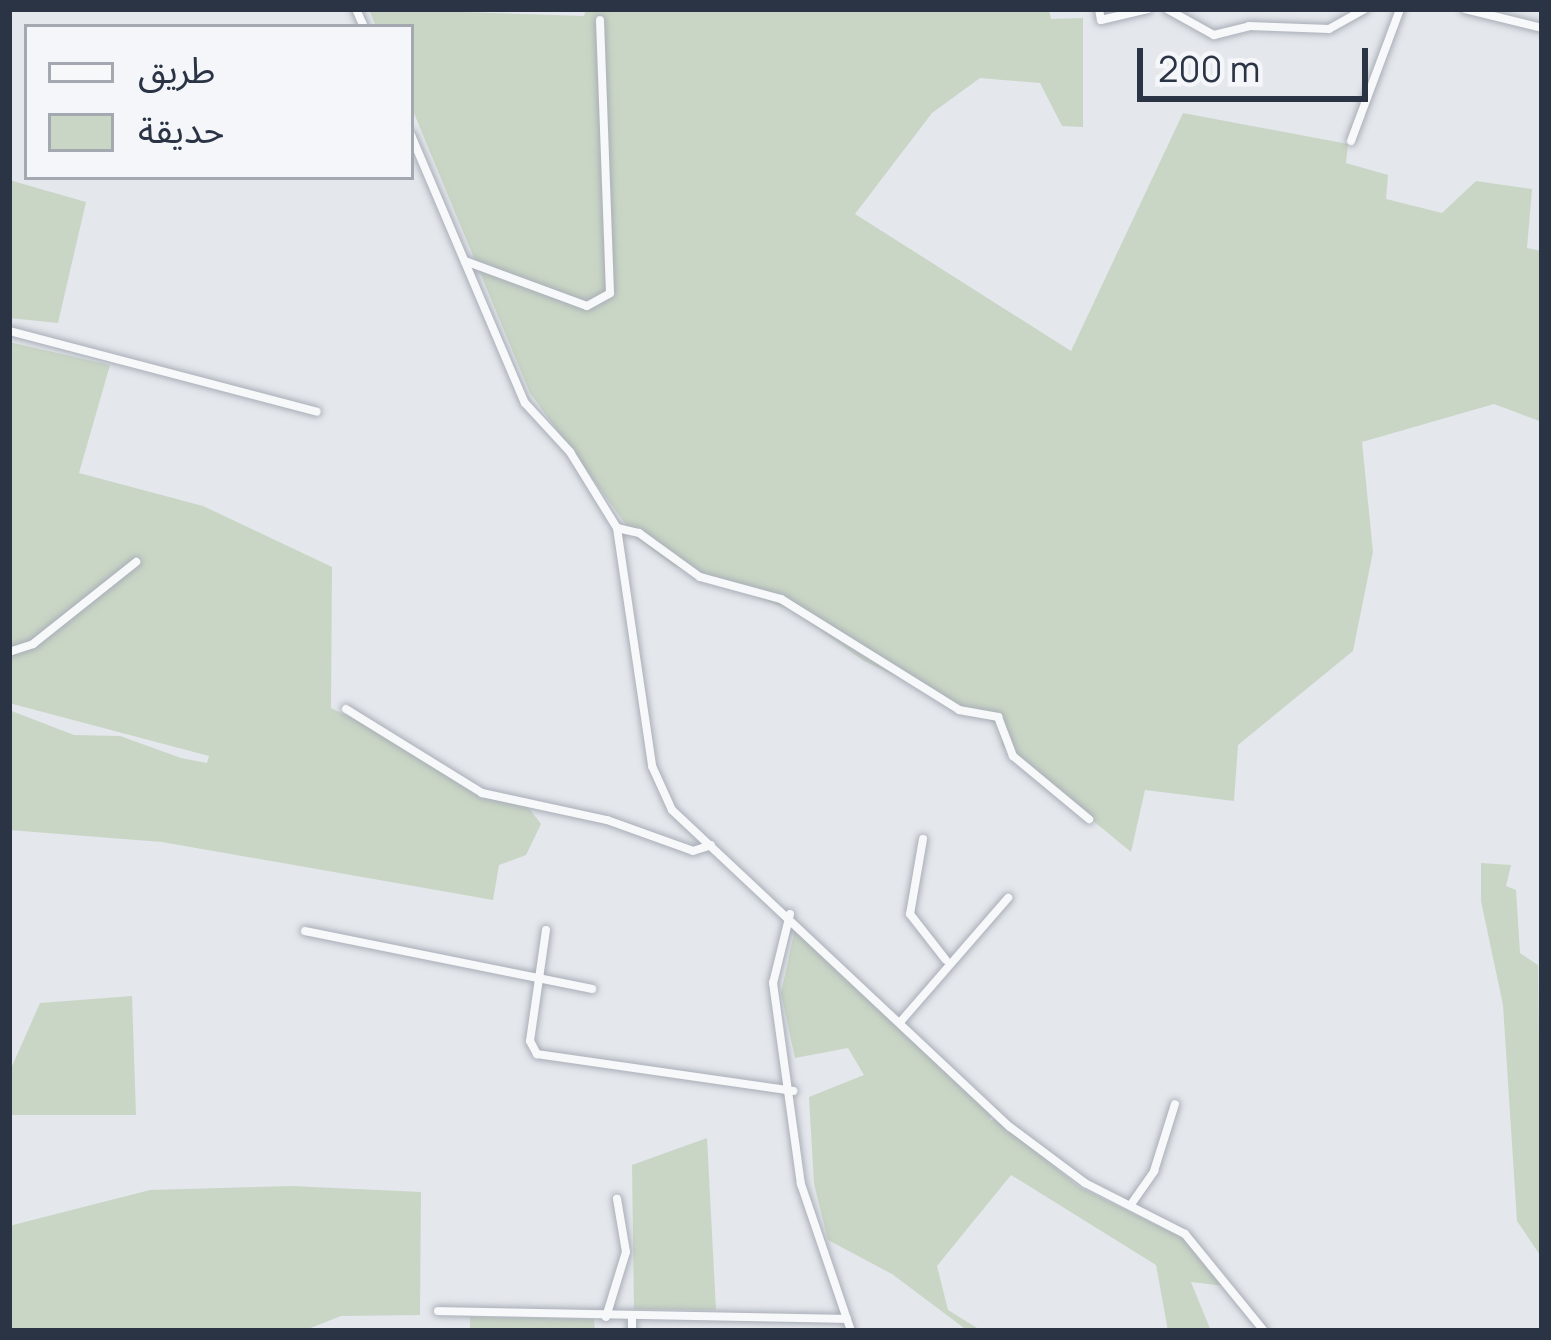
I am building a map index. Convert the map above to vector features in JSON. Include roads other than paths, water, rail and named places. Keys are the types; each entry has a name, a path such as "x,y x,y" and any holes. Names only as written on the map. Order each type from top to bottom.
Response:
{"street":[{"path":"1099,9 1101,20 1148,9"},
{"path":"1167,9 1214,35 1249,26 1329,28 1365,9"},
{"path":"1352,141 1400,9"},
{"path":"1465,9 1542,28"},
{"path":"464,260 587,306 610,293 600,20"},
{"path":"414,142 525,403 570,452 617,528 652,766 672,811 790,914 1031,1144 1085,1183 1132,1203 1204,1252 1264,1331"},
{"path":"9,331 317,412"},
{"path":"617,528 639,533 700,577 781,599 958,710 998,717 1012,756 1089,819"},
{"path":"9,652 28,647 136,562"},
{"path":"346,709 482,793 607,820 693,851 711,845"},
{"path":"923,839 910,914 946,960"},
{"path":"902,1020 946,960 1008,898"},
{"path":"790,914 773,983 793,1091 801,1184 851,1331"},
{"path":"546,930 530,1040 537,1054 793,1091"},
{"path":"305,931 592,989"},
{"path":"1132,1203 1154,1171 1175,1104"},
{"path":"606,1317 627,1241 617,1199"},
{"path":"439,1311 847,1319"},
{"path":"632,1318 632,1331"}]}
